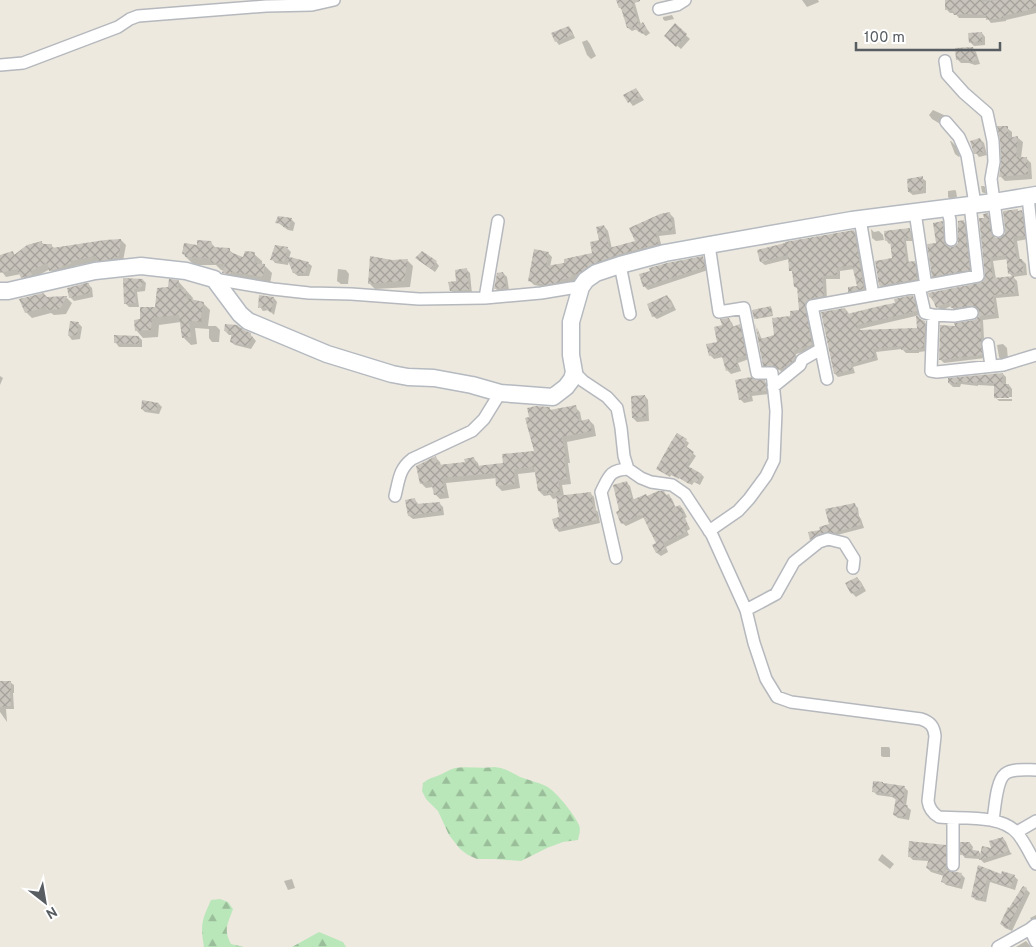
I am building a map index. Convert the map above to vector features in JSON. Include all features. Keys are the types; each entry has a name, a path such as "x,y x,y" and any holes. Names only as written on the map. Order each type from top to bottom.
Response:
{"street":[{"path":"0,65 23,63 118,27 138,16 266,6 312,5 334,0"},
{"path":"660,8 677,5 685,0"},
{"path":"944,61 947,74 964,93 987,113 993,141 994,162 991,179 998,231"},
{"path":"827,379 812,306 978,276 967,155 958,137 946,122"},
{"path":"214,279 240,314 248,321 327,354 392,374 434,378 500,392 553,397 566,387 572,379 574,372 571,355 571,322 581,287 586,280 596,273 665,253 860,219 1032,196 1036,272"},
{"path":"947,208 952,240"},
{"path":"915,212 925,313 954,316 972,313"},
{"path":"860,219 873,295"},
{"path":"485,298 498,221"},
{"path":"709,245 719,312 744,308 757,373 772,373 776,411 774,460 766,476 738,511 709,531"},
{"path":"620,265 630,314"},
{"path":"0,291 8,291 95,271 141,266 186,271 214,279 273,289 309,293 419,299 485,298 542,293 581,287"},
{"path":"934,315 931,371 1003,365 1036,355"},
{"path":"988,344 991,366"},
{"path":"773,387 800,365 802,360 821,348"},
{"path":"574,372 583,381 607,397 617,408 624,456 628,469"},
{"path":"395,496 402,469 407,463 472,431 484,419 500,392"},
{"path":"616,558 601,492 617,469 628,469 641,478 651,482 672,485 686,494 709,531 746,610 754,643 766,679 778,696 791,702 928,721 934,728 928,801 928,806 933,814 939,817 993,820 1005,824 1017,832 1036,864"},
{"path":"746,610 776,594 794,562 822,541 828,539 844,543 854,559 853,568"},
{"path":"993,820 1000,782 1005,774 1018,770 1036,770"},
{"path":"953,818 953,864"},
{"path":"1017,832 1036,821"},
{"path":"998,947 1033,927 1036,942"}],"green space":[{"path":"494,767 505,769 520,777 546,786 555,793 577,820 580,828 578,840 563,842 521,861 477,859 460,849 449,835 438,811 426,799 422,791 423,783 455,768"},
{"path":"220,899 228,902 233,909 227,930 231,944 244,947 204,947 202,928 204,918 211,900"},
{"path":"319,932 343,942 346,947 292,947"}],"building":[{"path":"616,0 640,0 632,4 639,25 643,22 647,29 642,34 632,27 627,28 621,8 619,8"},
{"path":"945,0 982,0 982,2 1036,0 1036,7 1003,16 1003,18 986,20 986,15 954,15 952,10 945,10"},
{"path":"675,23 687,34 676,47 664,36"},
{"path":"569,26 573,35 555,42 551,33"},
{"path":"982,32 982,42 969,43 968,33"},
{"path":"973,47 977,60 971,62 964,59 956,60 955,48"},
{"path":"636,88 641,96 628,103 623,95"},
{"path":"997,126 1008,126 1008,138 1018,136 1016,157 1027,157 1028,174 999,177 1001,162"},
{"path":"980,138 984,152 974,154 970,141"},
{"path":"923,176 923,190 908,192 907,179"},
{"path":"1018,209 1018,211 1022,210 1025,236 1013,237 1017,259 1022,259 1024,272 1008,274 1006,255 990,258 993,278 1014,276 1015,293 993,295 995,314 980,316 982,355 939,360 940,325 955,326 954,323 974,320 979,312 974,306 951,308 949,302 936,308 932,297 929,297 928,293 983,281 985,275 979,218 984,218 983,214 988,213 992,235 995,238 999,238 1005,234 1003,211"},
{"path":"670,212 673,230 656,232 658,244 617,255 593,264 578,274 571,275 572,277 560,280 560,282 546,285 528,281 534,249 549,252 546,266 564,263 564,259 592,253 590,242 599,240 596,227 604,225 609,248 635,241 629,228 660,214"},
{"path":"278,216 292,218 289,228 283,227 283,224 275,223"},
{"path":"964,220 970,270 932,277 927,244 936,243 933,223 943,221 944,244 952,247 958,243 958,221"},
{"path":"910,228 911,238 904,238 906,262 915,261 917,279 879,286 875,261 892,258 890,240 885,241 884,231"},
{"path":"854,230 864,289 848,292 848,287 857,286 852,265 837,268 837,275 822,276 824,296 810,299 805,304 812,345 794,350 794,360 784,368 778,369 772,366 763,366 755,324 760,339 774,335 772,318 790,316 790,311 799,310 797,287 794,287 792,271 789,271 788,255 760,262 757,250 785,242"},
{"path":"121,239 119,256 113,259 98,261 96,256 71,261 71,264 49,271 47,263 31,271 32,275 21,278 17,269 0,273 0,255 13,251 14,255 27,245 42,241 41,244 52,244 52,248"},
{"path":"197,240 211,241 213,247 230,248 230,252 243,257 245,251 255,252 254,263 265,264 263,277 232,272 231,274 222,273 225,264 211,263 210,258 185,257 185,254 182,254 184,243 197,245"},
{"path":"275,245 288,247 284,262 270,260"},
{"path":"422,251 437,261 431,269 415,258"},
{"path":"286,256 309,262 305,273 293,273"},
{"path":"370,256 392,260 408,259 404,281 368,284"},
{"path":"703,256 705,267 643,287 639,274 650,271 649,268"},
{"path":"467,268 469,290 450,291 448,282 456,281 455,270"},
{"path":"503,272 506,287 494,289 497,273"},
{"path":"123,278 143,279 142,287 134,289 136,303 124,304"},
{"path":"169,279 179,280 177,289 186,289 186,298 204,302 201,316 202,322 189,321 191,337 182,338 179,315 152,318 151,330 135,331 134,320 140,319 140,307 155,307 157,288 168,287"},
{"path":"89,283 90,293 69,298 67,288"},
{"path":"43,293 47,297 67,296 60,309 47,310 46,307 25,313 19,299"},
{"path":"259,295 274,297 271,313 264,307 258,308"},
{"path":"667,295 673,307 652,317 647,304"},
{"path":"913,295 917,311 857,325 858,330 917,328 916,316 918,316 925,321 924,348 901,350 901,346 873,349 875,357 851,364 852,370 834,374 821,312 845,308 847,314 895,303 894,299"},
{"path":"771,306 772,315 754,319 752,310"},
{"path":"729,318 732,327 740,324 746,355 736,359 738,367 726,371 721,353 709,356 706,344 717,342 714,327 722,325 720,319"},
{"path":"70,321 79,322 77,335 68,336"},
{"path":"225,324 237,325 251,333 253,337 247,346 230,342 232,332 224,331"},
{"path":"114,335 139,336 139,344 114,343"},
{"path":"1003,373 1002,384 1009,384 1009,398 994,398 994,383 957,381 957,384 948,383 948,378"},
{"path":"751,377 757,380 765,380 766,391 749,392 750,397 739,400 735,380"},
{"path":"645,395 646,417 632,418 631,396"},
{"path":"142,400 159,403 156,411 141,409"},
{"path":"576,405 579,421 589,419 592,431 562,437 567,479 558,480 560,492 547,494 547,490 538,491 534,467 514,469 515,484 496,486 495,473 442,478 445,493 434,495 431,481 420,484 416,466 436,456 438,465 465,462 464,459 474,457 476,466 503,463 502,454 534,451 525,418 529,417 527,408 536,406 550,407 550,410"},
{"path":"677,433 687,439 684,445 694,452 686,465 702,474 697,483 691,480 689,484 676,476 668,473 667,475 656,469"},
{"path":"627,481 632,500 646,494 647,496 658,491 664,491 666,495 669,494 675,507 680,505 688,525 684,527 686,532 663,543 666,549 656,553 652,545 656,543 642,515 621,524 616,512 619,510 613,485"},
{"path":"591,492 597,520 555,529 552,519 559,517 556,496"},
{"path":"415,498 416,504 440,502 441,511 408,516 405,500"},
{"path":"855,503 861,525 833,533 826,532 816,535 810,540 808,532 820,530 819,527 829,524 825,509"},
{"path":"857,577 863,587 851,594 845,583"},
{"path":"0,681 11,681 11,706 0,707"},
{"path":"873,781 905,786 903,805 908,805 905,817 893,815 896,797 890,796 890,794 872,792"},
{"path":"1003,837 1007,850 1010,851 979,860 982,846 991,848 989,841"},
{"path":"909,841 946,845 946,864 943,873 926,868 929,858 908,857"},
{"path":"960,842 970,842 969,849 979,851 979,856 960,855"},
{"path":"978,865 1001,874 1002,871 1015,875 1011,887 987,879 982,899 971,897"},
{"path":"945,869 962,873 959,886 941,882"},
{"path":"1023,886 1027,888 1008,928 1000,924 1008,907"}]}
